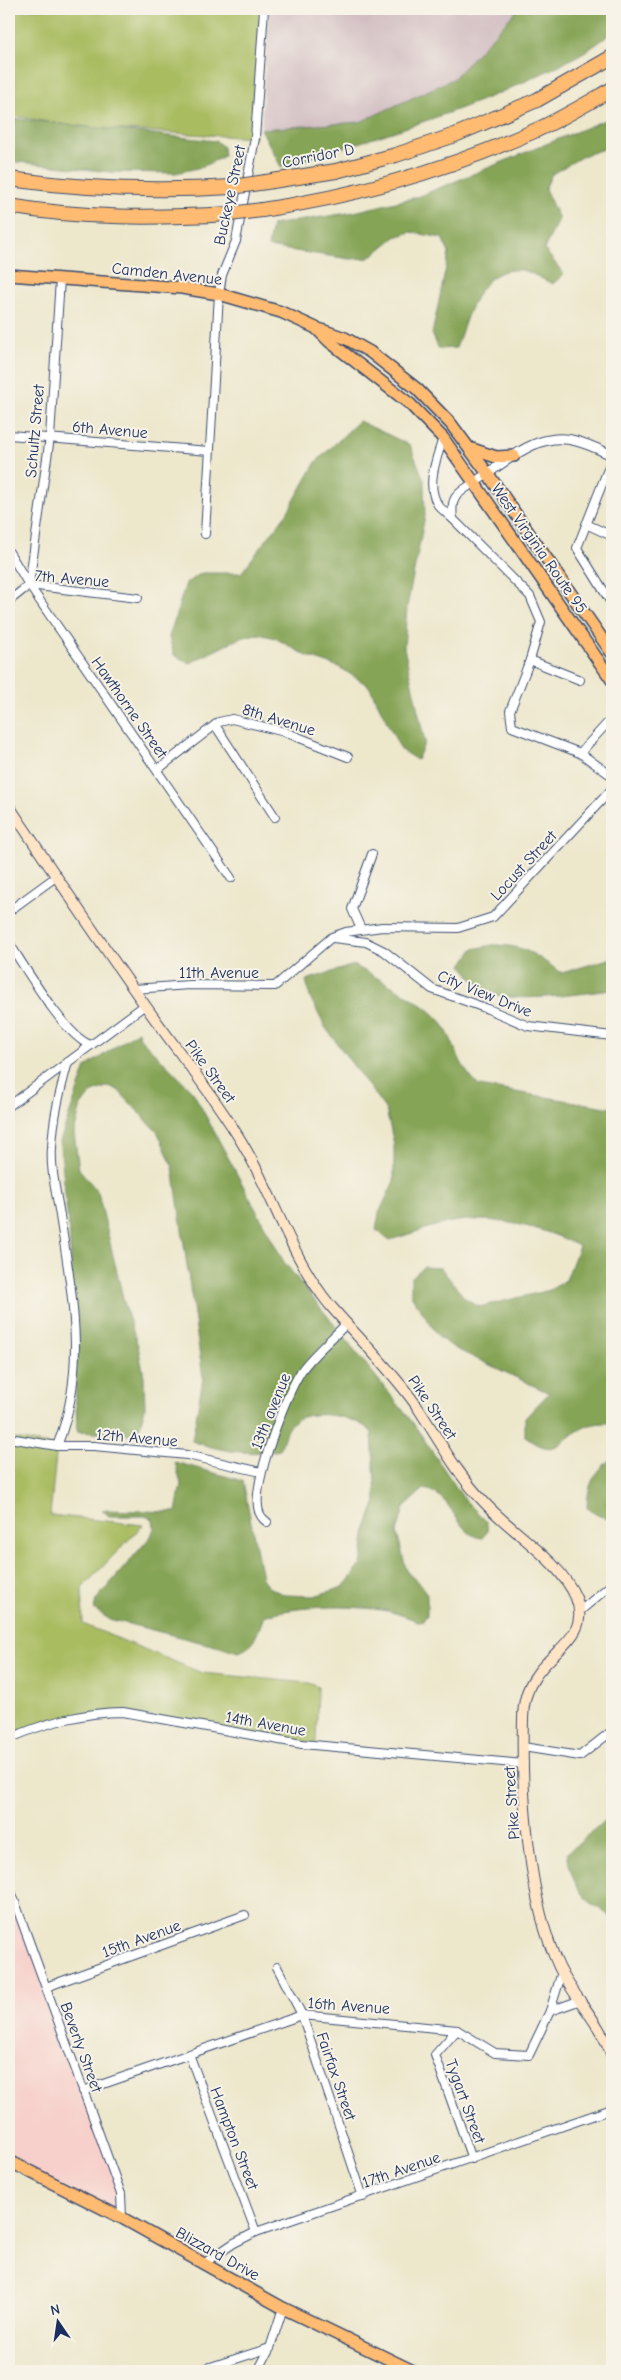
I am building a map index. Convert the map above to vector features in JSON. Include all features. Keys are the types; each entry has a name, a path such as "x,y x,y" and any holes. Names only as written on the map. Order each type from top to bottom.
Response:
{"highway":[{"name":"Corridor D","path":"9,179 69,187 134,190 232,186 336,171 396,155 455,135 537,100 612,57"},
{"path":"9,206 35,211 119,217 230,214 320,201 366,191 447,166 534,132 612,89"}],"main road":[{"name":"Camden Avenue","path":"9,275 182,288 219,294 281,312 316,328 333,333 357,345 394,370 439,411 469,447 488,474"},
{"name":"Camden Avenue","path":"316,328 330,342 410,404 443,438 475,482"},
{"path":"469,447 485,455 514,456"},
{"name":"West Virginia Route 95","path":"488,474 612,653"},
{"name":"West Virginia Route 95","path":"475,482 612,680"},
{"name":"Pike Street","path":"9,806 145,1005 241,1140 312,1280 398,1382 460,1473 484,1503 564,1578 576,1599 580,1612 579,1626 573,1636 543,1666 526,1694 523,1716 526,1825 532,1871 552,1952 562,1972 599,2027 612,2056"},
{"name":"Blizzard Drive","path":"9,2161 122,2218 283,2308 413,2371"}],"street":[{"name":"Buckeye Street","path":"205,534 219,294 222,275 236,241 255,138 264,9"},
{"name":"Schultz Street","path":"29,585 50,437 60,279"},
{"name":"6th Avenue","path":"9,435 209,451"},
{"path":"443,438 434,467 432,484 439,506 530,596 541,622 530,660 510,711 512,727 580,753 612,776"},
{"path":"454,519 452,501 456,496 514,456 537,443 562,439 576,441 612,457 577,548 612,604"},
{"path":"586,524 612,536"},
{"name":"Hawthorne Street","path":"9,552 29,585 231,878"},
{"name":"7th Avenue","path":"9,601 29,585 138,598"},
{"path":"530,660 580,680"},
{"path":"580,753 612,718"},
{"name":"8th Avenue","path":"157,770 216,725 232,719 285,732 348,757"},
{"path":"216,725 275,817"},
{"name":"Locust Street","path":"346,932 382,927 458,928 493,917 612,789"},
{"path":"361,929 352,909 372,854"},
{"path":"9,911 57,876"},
{"name":"11th Avenue","path":"134,989 189,985 276,986 332,937 346,932"},
{"name":"City View Drive","path":"332,937 366,942 384,950 432,989 488,1008 528,1026 612,1036"},
{"path":"9,943 66,1026 84,1043 92,1045"},
{"path":"9,1106 145,1005"},
{"path":"58,1446 64,1430 75,1379 76,1320 51,1150 58,1097 68,1062"},
{"name":"13th avenue","path":"267,1522 260,1517 258,1505 261,1472 300,1372 347,1323"},
{"name":"12th Avenue","path":"9,1438 58,1446 94,1446 188,1455 261,1472"},
{"path":"580,1612 612,1584"},
{"name":"14th Avenue","path":"9,1739 26,1731 98,1712 123,1712 302,1744 524,1764"},
{"path":"523,1747 580,1756 612,1731"},
{"name":"Beverly Street","path":"9,1886 121,2194 122,2218"},
{"name":"15th Avenue","path":"46,1987 245,1914"},
{"name":"Fairfax Street","path":"277,1967 302,2015 363,2197"},
{"name":"16th Avenue","path":"83,2092 302,2015 457,2030 495,2053 529,2055 550,2010 562,1972"},
{"path":"550,2010 581,2000"},
{"name":"Tygart Street","path":"457,2030 435,2054 472,2159"},
{"name":"Hampton Street","path":"189,2054 256,2232"},
{"name":"17th Avenue","path":"203,2264 234,2243 256,2232 363,2197 612,2109"},
{"path":"258,2371 270,2348 283,2308"},
{"path":"198,2371 270,2348"}],"shaded area":[{"path":"269,9 518,9 453,79 360,122 261,129"},
{"path":"9,1887 121,2194 122,2218 9,2160"}],"green space":[{"path":"9,9 266,9 255,138 77,127 9,115"},
{"path":"518,9 612,9 612,32 571,60 512,88 414,125 281,167 261,129 360,122 453,79"},
{"path":"612,117 612,146 583,156 552,174 545,189 559,219 544,249 564,274 553,284 520,270 506,271 494,276 484,285 476,297 456,348 439,349 432,334 449,253 442,238 411,232 395,237 369,258 350,259 268,247 272,225 354,212 417,197"},
{"path":"9,118 216,141 223,147 224,156 202,167 176,173 110,172 9,161"},
{"path":"359,421 410,445 424,480 425,516 407,607 404,648 425,742 417,760 401,750 369,686 339,667 307,656 275,638 259,634 240,638 190,663 174,655 169,637 186,583 202,573 241,573 287,513 316,462"},
{"path":"492,945 504,945 530,952 562,973 612,958 612,990 528,998 496,995 485,991 462,965 473,949"},
{"path":"354,965 415,1000 436,1016 447,1031 466,1071 479,1086 612,1108 612,1423 588,1426 551,1448 544,1447 525,1436 525,1418 549,1393 454,1348 439,1337 411,1295 411,1278 423,1267 441,1268 464,1297 479,1307 550,1290 566,1280 579,1246 543,1231 518,1224 493,1221 457,1221 390,1240 376,1230 379,1213 394,1181 394,1144 386,1110 325,1027 310,997 306,980"},
{"path":"138,1031 140,1038 193,1092 284,1262 413,1423 464,1499 486,1521 488,1531 482,1538 473,1536 460,1523 442,1498 434,1492 424,1489 404,1507 397,1533 407,1572 422,1586 427,1595 427,1615 422,1622 388,1611 374,1609 325,1607 277,1612 264,1616 258,1633 252,1642 239,1652 109,1619 94,1609 96,1600 151,1536 154,1528 153,1519 145,1516 109,1516 102,1510 176,1512 181,1484 175,1462 243,1481 262,1578 268,1587 285,1595 314,1596 343,1587 361,1565 366,1528 376,1501 372,1433 366,1427 344,1418 332,1415 319,1415 297,1419 288,1427 280,1450 269,1452 235,1451 192,1441 203,1378 173,1167 158,1133 118,1090 109,1086 93,1092 81,1105 74,1133 79,1169 98,1192 125,1306 138,1346 144,1376 145,1408 139,1429 133,1435 77,1432 70,1245 60,1141 86,1067"},
{"path":"9,1438 57,1446 50,1515 143,1525 82,1588 83,1624 202,1673 309,1683 318,1687 316,1745 123,1712 98,1712 9,1739"},
{"path":"612,1457 612,1522 587,1508 593,1479"},
{"path":"612,1814 612,1918 580,1892 572,1873 567,1853"}]}
